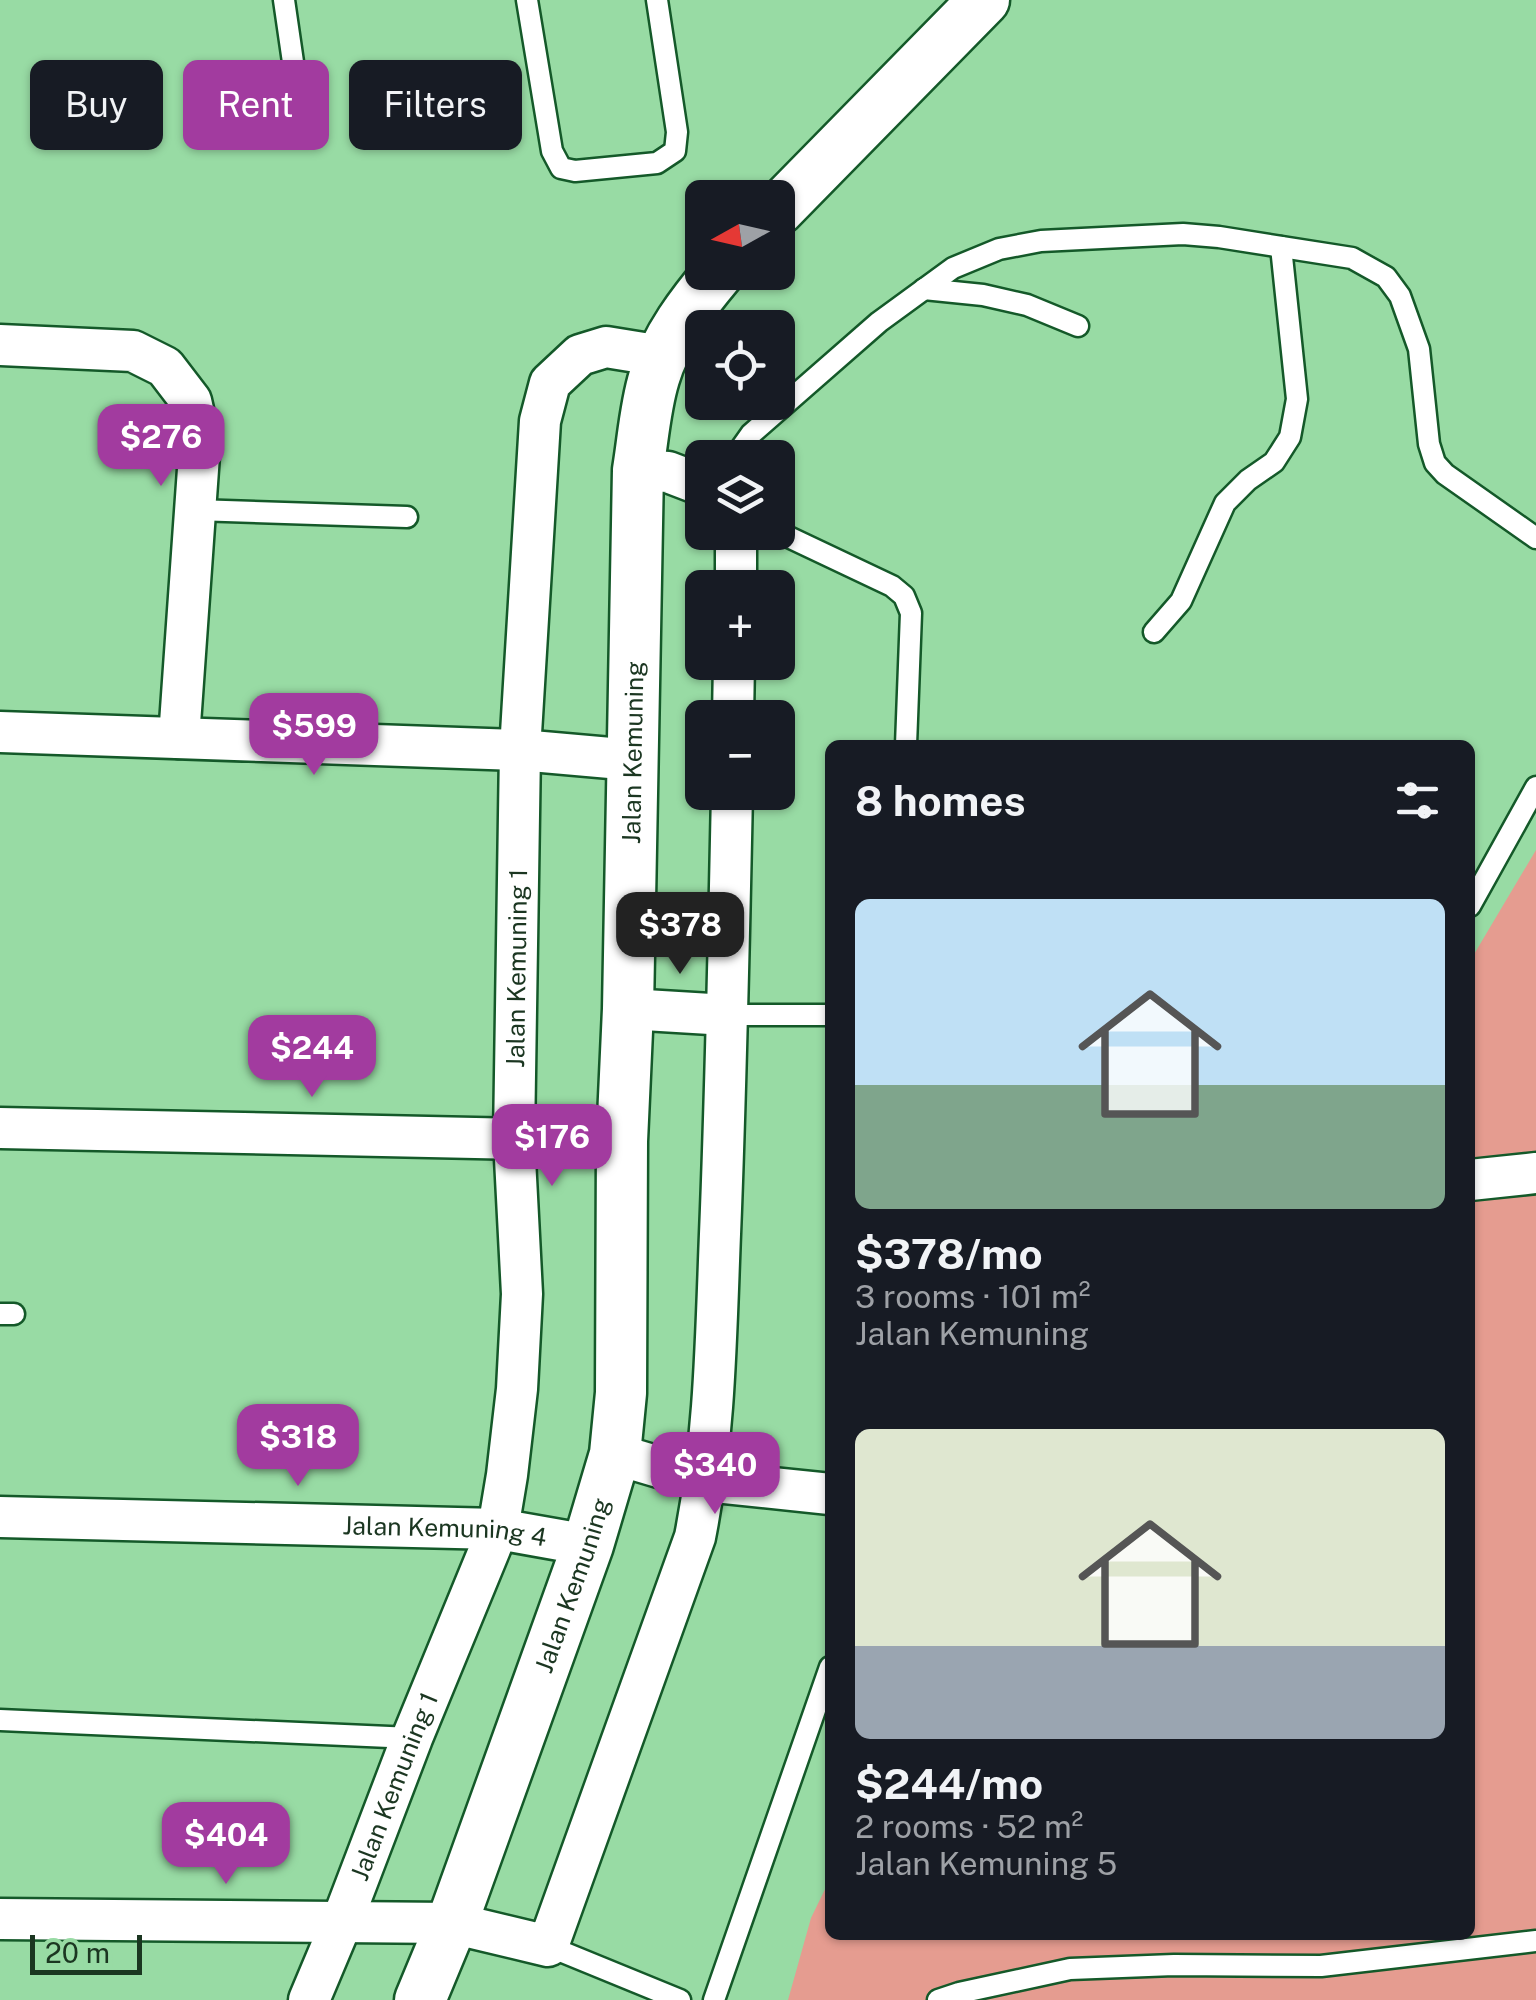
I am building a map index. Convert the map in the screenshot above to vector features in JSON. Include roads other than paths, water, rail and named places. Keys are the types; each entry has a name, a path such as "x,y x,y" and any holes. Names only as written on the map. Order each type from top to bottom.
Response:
{"street":[{"path":"795,193 984,0"},
{"name":"Jalan Kemuning","path":"420,2000 452,1924 588,1545 615,1454 620,1393 638,470 652,382 660,360 704,290"},
{"path":"0,345 133,351 164,367 192,401 200,441 179,738"},
{"name":"Jalan Kemuning 1","path":"308,2000 498,1529 517,1389 522,1294 514,1139 520,750 540,422 550,383 580,355 606,347 660,360"},
{"path":"638,470 668,472 685,478"},
{"path":"0,732 520,750 633,760"},
{"path":"0,1919 452,1924 548,1946 695,1536 706,1481 714,1406 732,810"},
{"path":"628,1009 728,1015"},
{"path":"0,1128 622,1141"},
{"path":"1475,1179 1536,1173"},
{"path":"615,1454 706,1481 825,1493"},
{"name":"Jalan Kemuning 4","path":"0,1517 498,1529 588,1545"}],"lane":[{"path":"284,0 293,60"},
{"path":"526,0 552,151 561,168 575,171 657,163 674,151 677,132 656,0"},
{"path":"748,440 879,322 953,268 999,249 1041,240 1183,234 1219,237 1352,258 1386,277 1400,296 1419,349 1429,444 1435,463 1536,538"},
{"path":"1154,632 1180,602 1224,502 1274,462 1290,437 1297,399 1281,247"},
{"path":"924,289 983,295 1028,305 1078,326"},
{"path":"195,510 407,517"},
{"path":"795,540 892,586 904,596 911,614 906,740"},
{"path":"1475,897 1536,787"},
{"path":"728,1015 825,1015"},
{"path":"714,2000 825,1681"},
{"path":"0,1720 412,1738"},
{"path":"938,2000 1070,1969 1321,1966 1536,1941"},
{"path":"548,1946 680,2000"}]}
